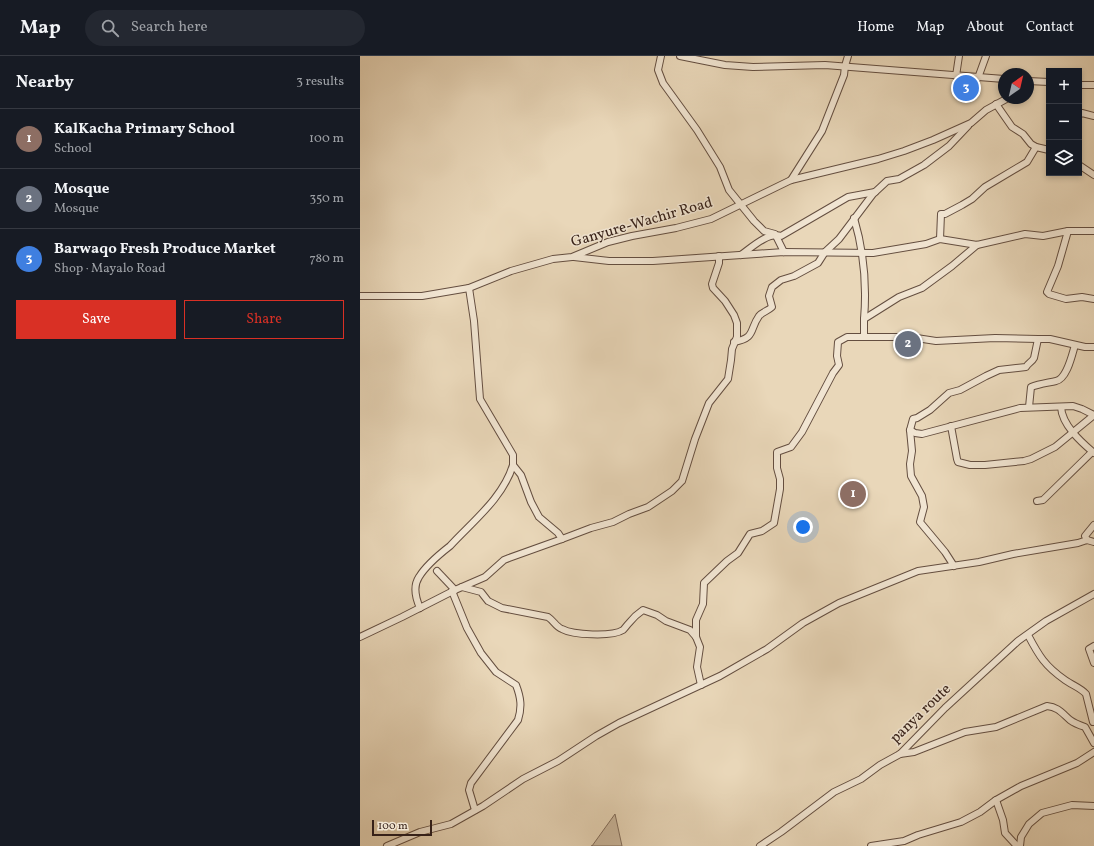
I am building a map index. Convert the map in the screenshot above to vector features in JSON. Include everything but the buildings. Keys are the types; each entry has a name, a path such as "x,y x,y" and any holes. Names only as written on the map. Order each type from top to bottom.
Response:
{"street":[{"path":"661,56 658,70 663,83 697,130 720,167 730,190 754,221 764,231 781,236 848,197 875,192"},
{"path":"680,56 725,65 752,68 825,65 998,79"},
{"path":"791,180 822,131 844,75 848,56"},
{"path":"956,76 959,56"},
{"path":"978,78 986,56"},
{"path":"1034,82 1046,82"},
{"path":"1082,85 1094,85"},
{"path":"996,104 1012,127 1023,134 1031,144 1046,149"},
{"name":"Ganyure-Wachir Road","path":"360,296 422,296 469,288 525,267 552,259 572,257 608,242 676,228 710,219 791,180 904,151 933,140 970,124 996,104"},
{"path":"1082,113 1094,116"},
{"path":"734,342 748,338 759,315 772,307 769,296 772,287 781,280 794,276 818,263 825,252 839,239 875,192 887,181 899,179 924,166 950,146 970,124"},
{"path":"940,239 940,214 945,214 962,205 972,199 985,187 1027,162 1036,147"},
{"path":"1082,167 1094,175"},
{"path":"854,218 863,253 866,297 864,337"},
{"path":"572,257 609,261 653,261 784,252 873,253 926,244 940,239 977,244 1025,234 1043,236 1068,231 1094,231"},
{"path":"1068,231 1058,266 1047,292 1066,299 1082,297 1094,299"},
{"path":"775,234 784,252"},
{"path":"741,255 766,238 775,234"},
{"path":"864,319 899,297 922,288 952,266 977,244"},
{"path":"360,637 453,590 485,577 504,560 591,528 613,522 648,507 672,491 682,480 695,439 709,403 728,379 732,348 737,337 737,323 734,315 725,301 713,288 712,284 719,263 719,256"},
{"path":"420,608 416,599 418,578 498,497 514,465 514,455 480,399 474,321 469,288"},
{"path":"696,637 696,620 703,604 704,583 727,560 738,553 750,534 762,531 774,523 780,489 780,478 777,468 777,452 791,447 802,432 833,373 839,365 837,356 838,342 846,337 910,336 936,341 995,338 1050,339 1074,345 1094,347"},
{"path":"954,566 945,552 920,522 924,507 922,496 911,476 910,464 912,451 910,430 913,419 930,410 949,393 960,390 999,370 1026,367 1034,358 1038,339"},
{"path":"1029,407 1030,388 1061,379 1068,366 1074,345"},
{"path":"910,430 915,433 922,434 951,426 1014,409 1029,407 1073,406 1094,415 1055,447 1024,462 970,465 962,463 957,459 951,426"},
{"path":"1037,501 1043,500 1093,452 1072,432 1062,416 1061,407"},
{"path":"514,465 522,475 528,494 539,517 558,533 562,539"},
{"path":"1091,541 1085,536 1094,525"},
{"path":"387,846 420,832 451,824 619,723 720,676 767,649 803,623 838,603 918,571 954,566 1091,541"},
{"path":"437,571 453,590 467,628 481,653 496,672 516,685 521,702 521,710 518,720 471,783 469,790 475,810"},
{"path":"462,587 481,592 488,601 502,608 548,617 553,620 559,628 567,632 599,634 617,632 623,630 636,615 643,610 657,615 666,621 690,630 696,637 700,647 697,667 701,685"},
{"name":"panya route","path":"760,846 834,792 861,779 880,764 900,754 945,708 984,673 998,658 1059,612 1094,594"},
{"path":"1028,634 1044,663 1086,694 1094,722 1085,727"},
{"path":"1094,646 1089,648 1094,663"},
{"path":"900,754 914,752 965,732 996,727 1047,706 1059,710 1070,720 1085,727 1094,743"},
{"path":"871,846 904,841 960,822 980,812 996,800 1021,786 1076,762 1094,752"},
{"path":"996,800 1003,820 1004,833 1017,846"},
{"path":"1020,846 1021,837 1029,824 1042,813 1072,806 1094,806"}],"shaded area":[{"path":"615,814 622,846 592,846"}],"place":[{"name":"Barwaqo Fresh Produce Market","path":"966,88"},
{"name":"Mosque","path":"908,344"},
{"name":"KalKacha Primary School","path":"853,494"}]}
